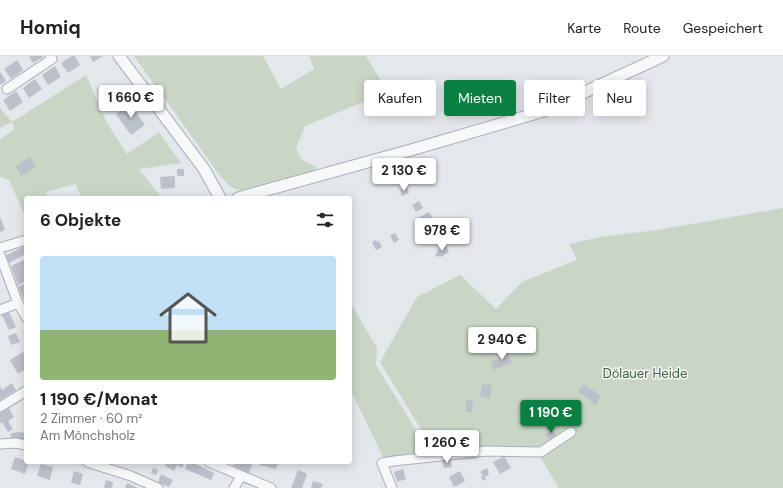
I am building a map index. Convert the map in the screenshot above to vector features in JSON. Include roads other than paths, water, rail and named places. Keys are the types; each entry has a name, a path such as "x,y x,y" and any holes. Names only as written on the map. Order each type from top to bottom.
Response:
{"street":[{"path":"6,89 52,59 50,56"},
{"path":"119,56 204,169 219,196"},
{"path":"245,196 544,111 663,56"},
{"path":"0,248 24,241"},
{"path":"0,255 18,303 24,314"},
{"path":"0,310 18,303"},
{"path":"0,407 24,392"},
{"path":"392,488 382,463 486,451 541,452 571,432"},
{"path":"0,444 15,442 24,444"},
{"path":"93,464 131,476 158,488"},
{"path":"214,464 271,488"},
{"path":"234,488 241,476"}],"park label":[{"name":"Dölauer Heide","path":"645,373"}]}
